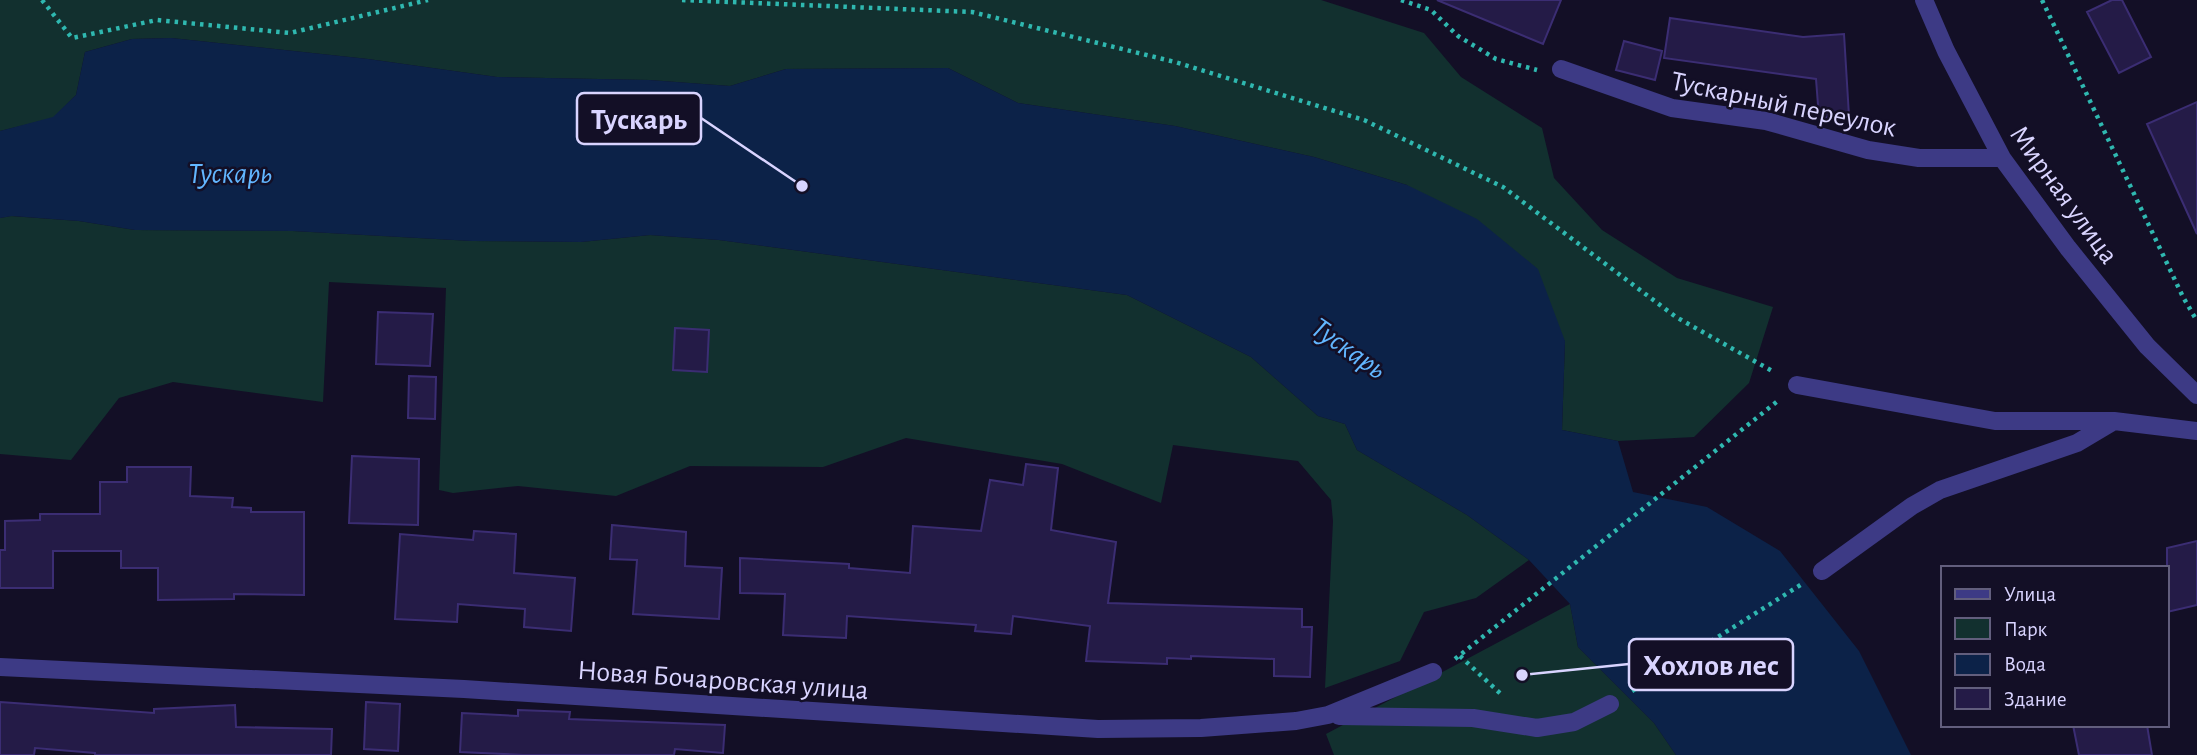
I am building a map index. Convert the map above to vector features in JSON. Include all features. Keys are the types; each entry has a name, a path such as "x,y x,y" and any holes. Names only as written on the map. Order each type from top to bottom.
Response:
{"street":[{"name":"Мирная улица","path":"1924,0 1946,51 2002,158 2068,248 2147,346 2197,395"},
{"name":"Тускарный переулок","path":"1561,69 1672,108 1766,121 1868,150 1919,158 2002,158"},
{"path":"1797,385 1995,421 2114,421 2197,431"},
{"path":"1822,571 1912,506 1940,490 2077,443 2114,421"},
{"name":"Новая Бочаровская улица","path":"0,667 464,690 1098,729 1201,728 1296,721 1328,715 1433,672"},
{"path":"1328,715 1473,718 1537,728 1574,722 1610,704"}],"path":[{"path":"42,0 72,38 157,20 290,33 428,0"},
{"path":"682,0 972,12 1175,62 1364,120 1503,187 1676,317 1797,385"},
{"path":"1401,0 1431,10 1458,36 1496,59 1534,71 1561,69"},
{"path":"2042,0 2183,297 2197,321"},
{"path":"1460,656 1759,417"},
{"path":"1610,704 1822,571"}],"green space":[{"path":"0,0 1321,0 1424,33 1461,77 1542,128 1554,178 1602,230 1677,278 1773,307 1749,383 1694,437 1618,441 1562,430 1565,341 1407,185 1314,157 1175,126 1018,103 948,68 786,69 730,86 649,80 497,77 368,59 171,38 132,39 85,52 76,95 53,118 0,131"},
{"path":"11,216 79,221 135,230 293,231 472,241 581,242 650,235 719,240 1127,295 1251,357 1318,416 1345,424 1357,450 1467,515 1529,560 1476,598 1424,612 1400,661 1325,688 1333,521 1331,500 1298,461 1173,445 1161,503 1062,464 906,438 823,467 690,466 616,496 518,486 453,493 439,490 446,288 329,282 323,402 173,382 119,398 71,460 0,454 0,218"},
{"path":"1570,604 1578,647 1654,723 1676,755 1334,755 1326,734"}],"water":[{"path":"171,38 368,59 497,77 649,80 730,86 786,69 948,68 1018,103 1175,126 1314,157 1407,185 1477,219 1538,269 1565,341 1562,430 1618,441 1633,492 1707,507 1780,551 1859,651 1911,755 1676,755 1654,723 1578,647 1570,604 1529,560 1467,515 1357,450 1345,424 1318,416 1251,357 1127,295 719,240 650,235 581,242 472,241 293,231 135,230 79,221 12,216 0,218 0,131 53,117 76,95 85,52 132,39"}],"building":[{"path":"1437,0 1561,0 1543,44"},
{"path":"2112,0 2122,0 2151,57 2119,73 2087,12"},
{"path":"1670,18 1803,37 1844,34 1849,116 1819,118 1816,79 1664,58"},
{"path":"1624,41 1662,51 1655,80 1616,70"},
{"path":"2197,102 2197,234 2147,124"},
{"path":"378,312 433,314 430,366 376,364"},
{"path":"675,328 709,330 707,372 673,370"},
{"path":"409,376 436,377 435,419 408,418"},
{"path":"352,456 419,459 418,525 349,523"},
{"path":"1026,464 1058,468 1051,530 1116,542 1108,603 1302,609 1302,627 1312,627 1310,677 1274,676 1274,659 1191,656 1191,659 1167,658 1167,664 1086,661 1090,626 1013,616 1011,634 975,631 976,625 847,616 846,638 783,635 785,594 740,593 740,558 849,564 849,568 910,573 913,526 981,531 990,480 1023,485"},
{"path":"127,467 191,467 190,496 233,498 232,507 251,508 251,512 304,512 304,595 234,594 234,599 158,600 158,568 121,568 121,551 53,551 53,588 0,588 0,550 5,550 5,521 40,520 40,514 100,514 100,482 127,482"},
{"path":"612,525 686,532 685,566 722,568 719,619 633,614 637,560 610,559"},
{"path":"474,531 516,534 514,573 575,578 571,631 524,627 525,609 458,604 457,622 395,619 400,534 473,540"},
{"path":"2197,541 2197,605 2169,612 2167,548"},
{"path":"0,702 154,713 154,709 235,705 236,727 332,729 331,755 95,755 35,748 34,755 0,755"},
{"path":"366,702 400,704 398,751 364,749"},
{"path":"518,710 570,712 569,719 725,725 723,753 675,749 674,755 524,755 460,752 462,713 518,716"},
{"path":"2073,727 2147,727 2152,755 2079,755"}],"place":[{"name":"Тускарь","path":"802,186"},
{"name":"Хохлов лес","path":"1522,675"}]}
